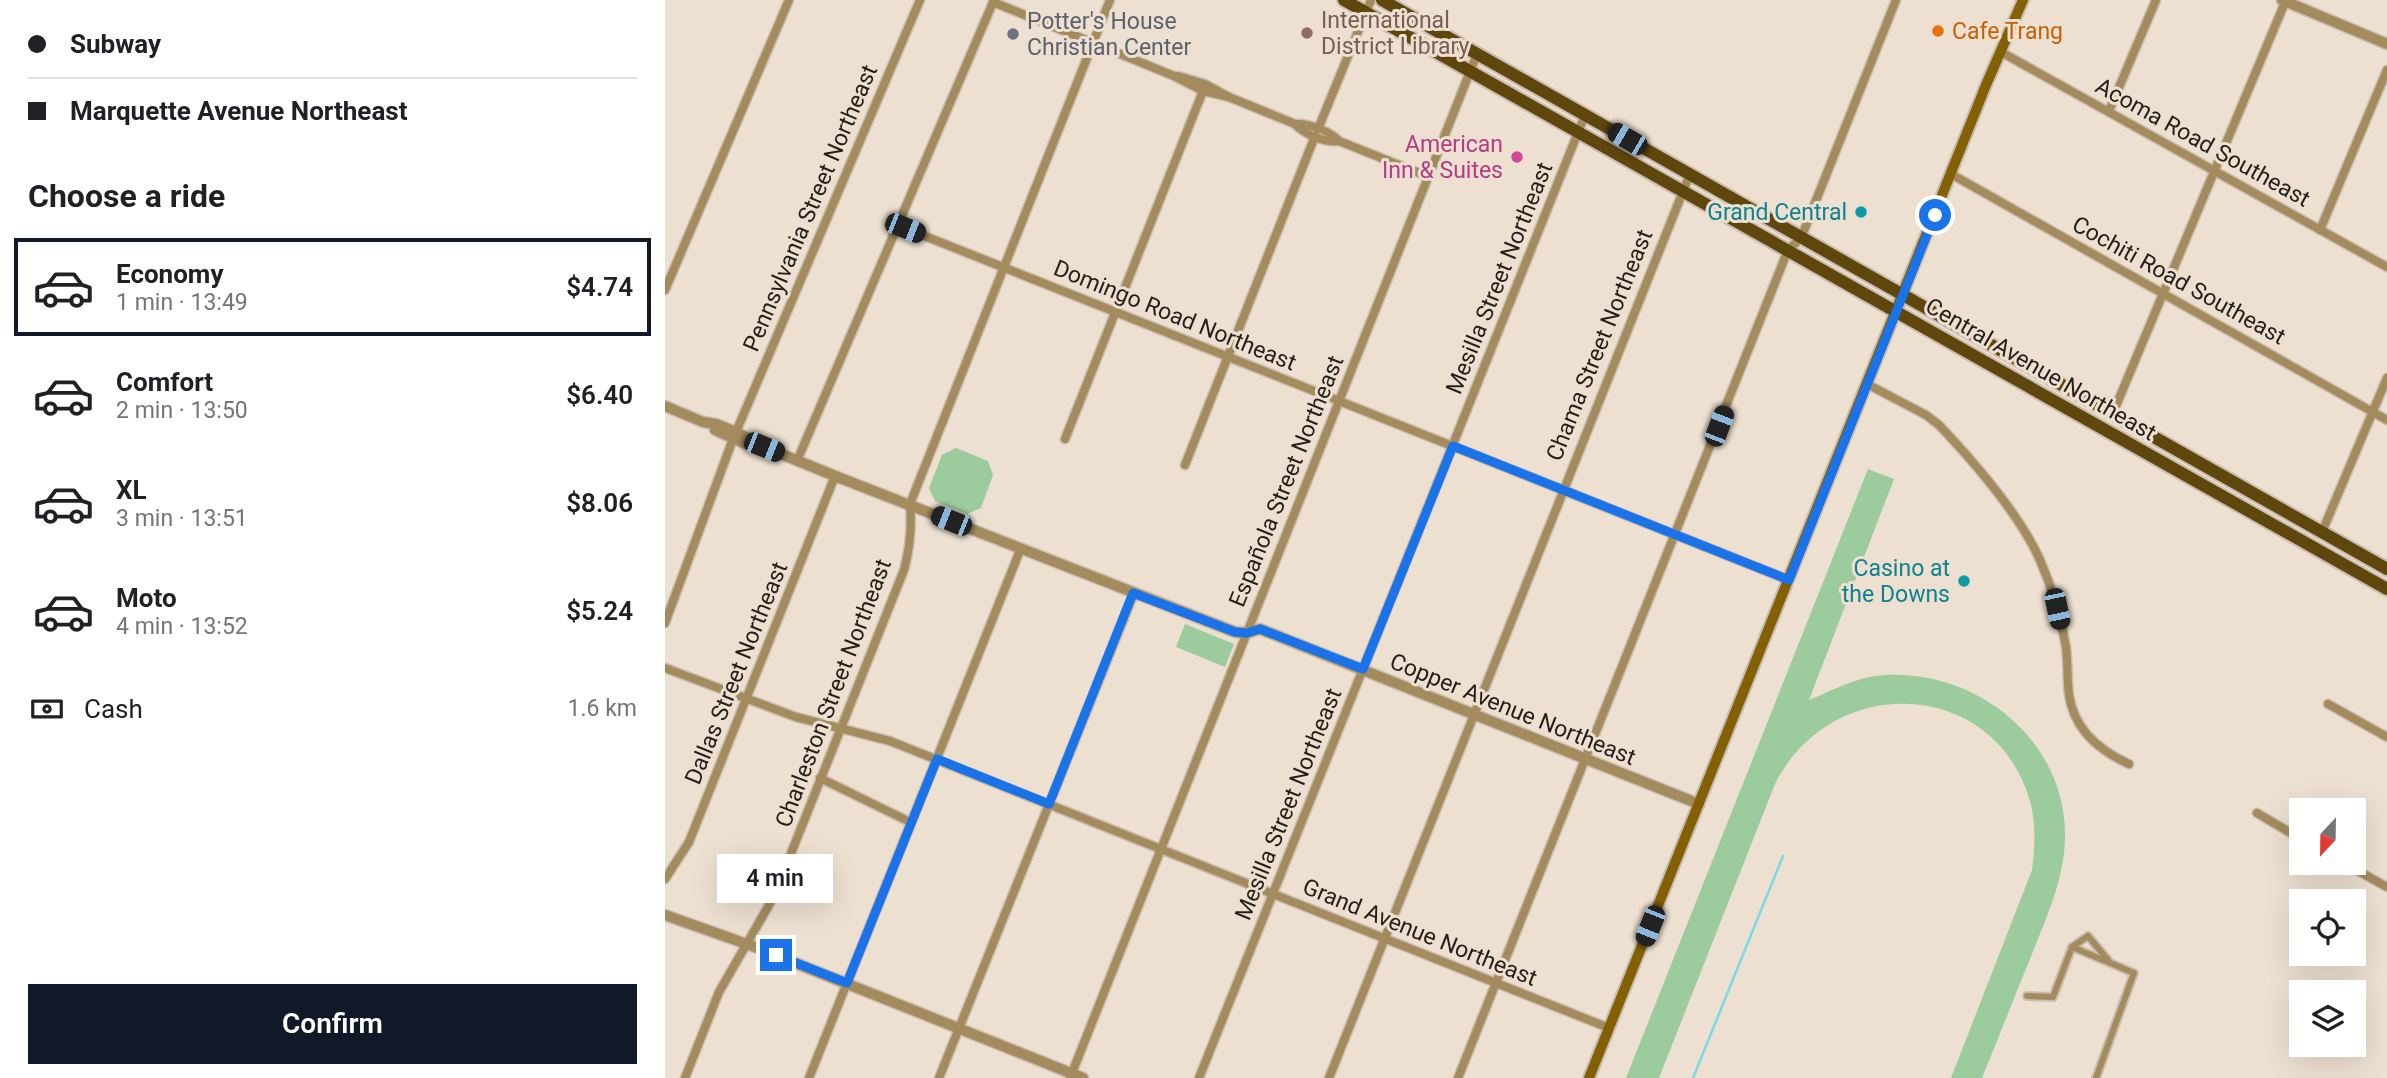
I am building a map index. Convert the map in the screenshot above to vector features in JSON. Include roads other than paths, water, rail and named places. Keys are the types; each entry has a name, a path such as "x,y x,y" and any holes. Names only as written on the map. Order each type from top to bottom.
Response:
{"main road":[{"name":"Central Avenue Northeast","path":"1344,0 1368,6 1384,22 2387,589"},
{"path":"1589,1078 2023,0"},
{"path":"1389,2 1476,54 2387,569"}],"street":[{"path":"665,290 789,0"},
{"name":"Pennsylvania Street Northeast","path":"665,623 734,435 920,0"},
{"name":"Charleston Street Northeast","path":"685,1078 719,992 784,871 904,570 912,527 911,504 1110,0"},
{"path":"1458,1078 1788,250 1801,238 1895,0"},
{"path":"2109,111 2156,0"},
{"path":"797,461 993,1 1174,76 1203,91 1229,97"},
{"path":"2113,413 2285,1 2387,44"},
{"path":"1384,22 1389,2"},
{"path":"1185,465 1368,6"},
{"name":"Acoma Road Southeast","path":"2001,52 2387,267"},
{"name":"Española Street Northeast","path":"1071,1076 1476,54"},
{"path":"2320,230 2387,70"},
{"path":"1174,76 1205,84 1229,97 1295,124 1301,124 1317,133 1334,136 1339,141 1429,177"},
{"path":"1065,439 1203,91"},
{"name":"Mesilla Street Northeast","path":"1199,1078 1585,115"},
{"name":"Chama Street Northeast","path":"1329,1078 1472,714 1690,174"},
{"name":"Cochiti Road Southeast","path":"1951,174 2387,420"},
{"name":"Domingo Road Northeast","path":"897,225 1789,580"},
{"path":"2322,532 2387,378"},
{"path":"1867,384 1926,415 1938,425 2020,524 2041,561 2053,593 2066,646 2070,696 2078,721 2100,748 2129,764"},
{"name":"Copper Avenue Northeast","path":"665,406 703,422 713,430 734,435 754,447 764,447 1133,593 1235,632 1247,633 1260,629 1699,804"},
{"name":"Dallas Street Northeast","path":"665,879 689,842 835,476"},
{"path":"809,1078 1021,548"},
{"path":"939,1078 1133,593"},
{"name":"Grand Avenue Northeast","path":"665,668 796,717 890,741 1609,1028"},
{"path":"2328,704 2387,737"},
{"path":"820,778 911,822"},
{"path":"2257,813 2289,832"},
{"path":"2366,875 2387,887"},
{"path":"665,915 747,944 959,1028 1071,1076 1083,1078"},
{"path":"2027,996 2053,997 2072,947 2088,936 2112,963"},
{"path":"2072,947 2134,973 2096,1078"}],"waterway":[{"path":"1693,1078 1783,856"}],"place":[{"name":"Cafe Trang","path":"1938,31"},
{"name":"International District Library","path":"1307,33"},
{"name":"Potter's House Christian Center","path":"1013,34"},
{"name":"American Inn & Suites","path":"1517,157"},
{"name":"Grand Central","path":"1861,212"},
{"name":"Casino at the Downs","path":"1964,581"}]}
